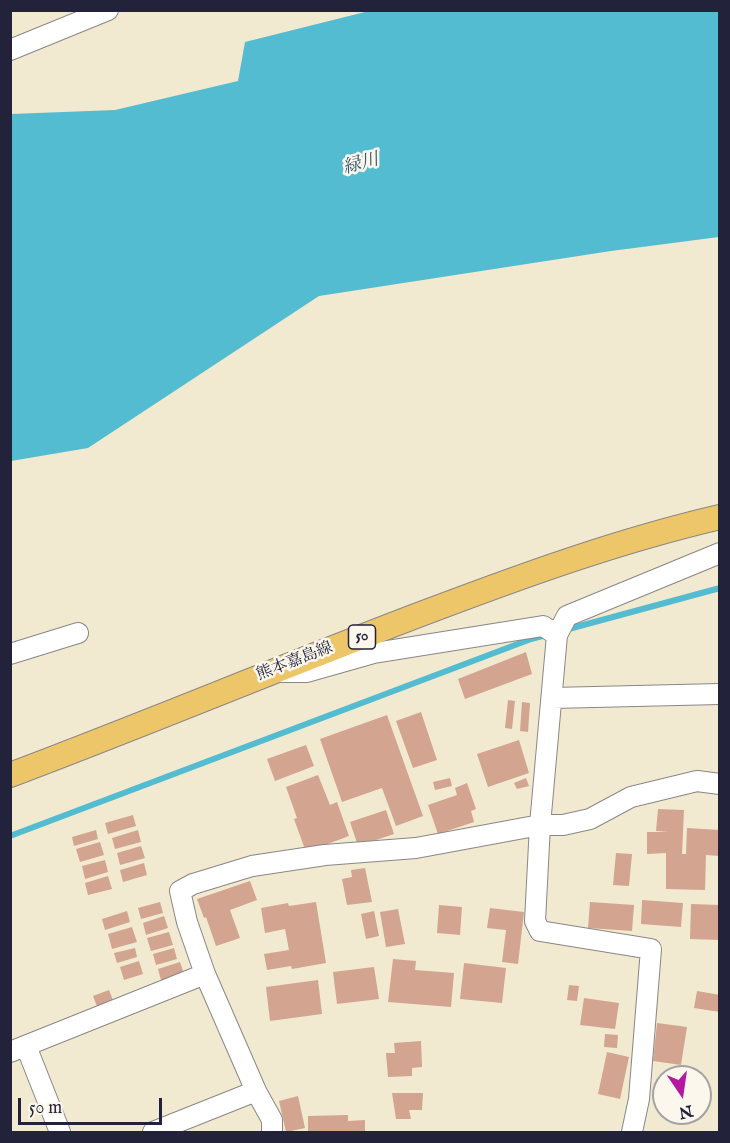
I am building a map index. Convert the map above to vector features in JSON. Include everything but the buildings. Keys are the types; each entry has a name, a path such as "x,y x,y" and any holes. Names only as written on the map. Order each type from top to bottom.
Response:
{"main road":[{"name":"熊本嘉島線","path":"10,775 267,673 566,560 669,529 720,517"}],"street":[{"path":"10,50 108,10"},
{"path":"632,1132 639,1099 651,949 540,931 535,921 540,825 557,635 567,616 720,553"},
{"path":"267,673 307,672 374,653 543,626 557,635"},
{"path":"10,654 78,633"},
{"path":"552,698 720,694"},
{"path":"272,1132 272,1120 256,1091 205,974 187,922 180,891 193,884 252,866 325,855 416,848 540,825 562,825 590,819 632,797 697,781 720,784"},
{"path":"60,1132 18,1049 205,974"},
{"path":"153,1132 256,1091"}],"water":[{"name":"緑川","path":"373,10 719,11 719,237 611,251 319,296 88,448 11,461 11,114 115,110 238,81 245,42"}],"waterway":[{"path":"565,630 720,588"},
{"path":"10,836 546,635"}]}
